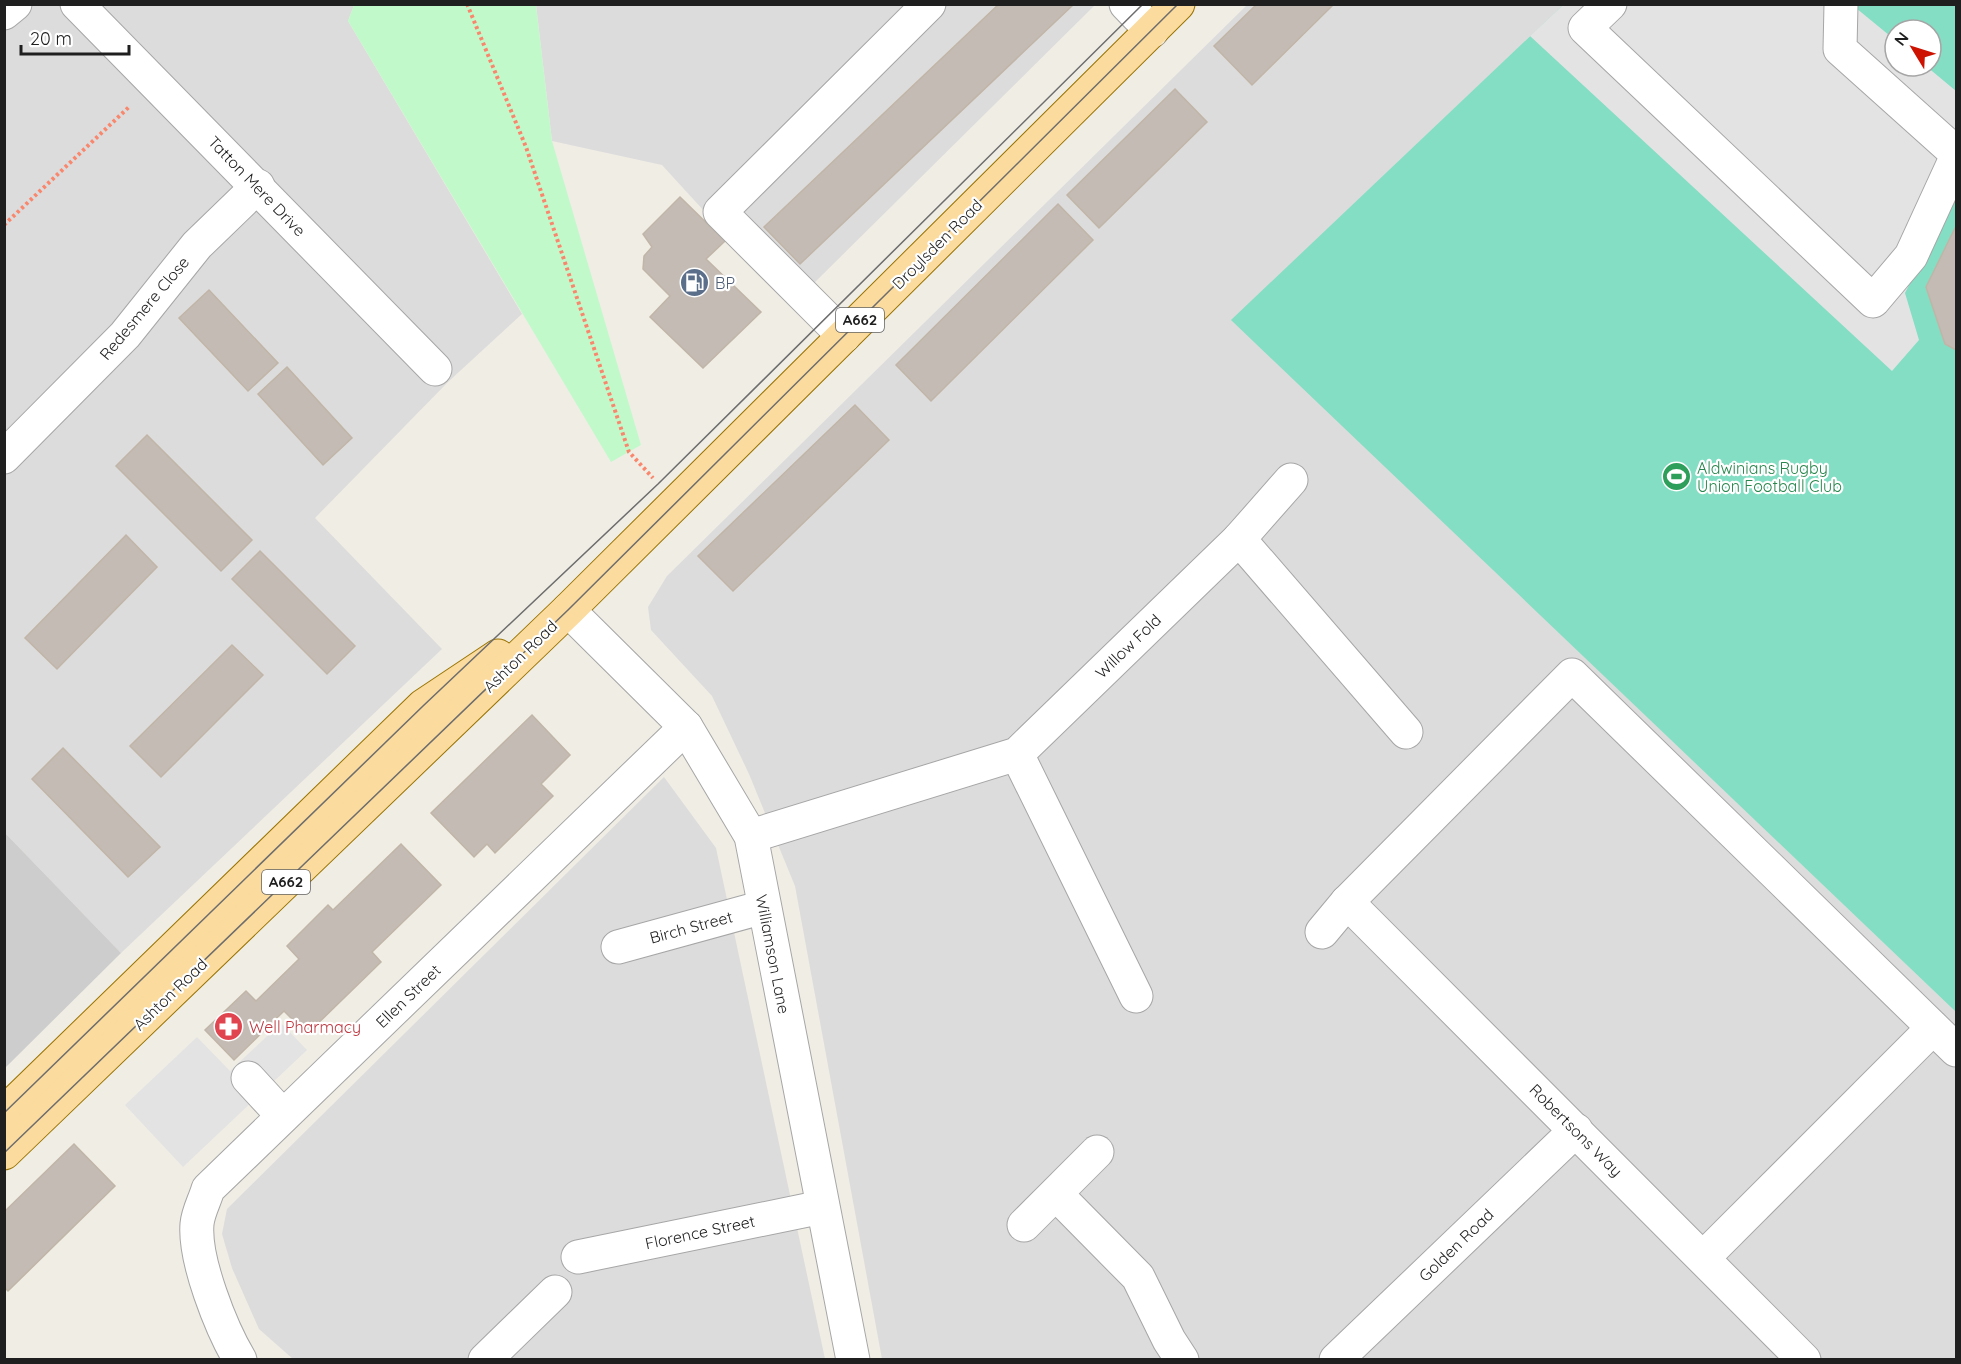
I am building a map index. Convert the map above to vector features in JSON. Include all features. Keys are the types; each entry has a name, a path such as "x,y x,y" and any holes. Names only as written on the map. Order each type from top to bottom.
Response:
{"main road":[{"name":"Droylsden Road","path":"568,610 1178,4"},
{"name":"Ashton Road","path":"4,1113 423,706 568,610"},
{"name":"Ashton Road","path":"4,1153 568,610"}],"street":[{"path":"4,13 15,4"},
{"name":"Tatton Mere Drive","path":"76,4 156,82 435,369"},
{"path":"844,336 720,212 929,4"},
{"path":"1126,4 1152,30"},
{"path":"1610,4 1585,28 1873,301 1911,256 1956,158"},
{"path":"1841,4 1840,49 1956,153"},
{"name":"Redesmere Close","path":"4,457 125,335 197,245 258,186"},
{"name":"Willow Fold","path":"751,836 1017,754 1239,539 1292,480"},
{"path":"1239,539 1406,732"},
{"name":"Williamson Lane","path":"568,610 686,727 751,836 853,1359"},
{"path":"1322,932 1347,902 1572,675 1945,1039 1704,1257"},
{"name":"Ellen Street","path":"240,1359 228,1339 198,1251 197,1222 208,1189 686,727"},
{"path":"1017,754 1136,996"},
{"name":"Robertsons Way","path":"1347,902 1804,1359"},
{"name":"Birch Street","path":"618,947 764,907"},
{"path":"248,1078 283,1116"},
{"name":"Golden Road","path":"1341,1358 1576,1130"},
{"path":"1024,1225 1097,1152"},
{"path":"1056,1194 1138,1277 1169,1341 1182,1359"},
{"name":"Florence Street","path":"578,1257 822,1206"},
{"path":"485,1359 555,1292"}],"path":[{"path":"466,4 526,147 629,452 675,504"},
{"path":"4,225 156,82"}],"shaded area":[{"path":"5,5 354,5 348,21 522,314 448,382 315,518 442,649 121,953 5,833"},
{"path":"536,5 1095,5 808,289 705,212 662,165 552,141"},
{"path":"1247,5 1563,5 1232,320 1956,1012 1956,1359 882,1359 795,886 749,774 712,696 651,630 648,607 667,576"},
{"path":"1563,5 1858,5 1856,8 1883,30 1883,78 1940,78 1956,91 1956,192 1905,293 1919,340 1892,371 1530,36"},
{"path":"664,777 716,848 825,1359 293,1359 259,1329 232,1268 222,1234 227,1209"},
{"path":"5,833 121,953 5,1068"},
{"path":"281,1023 307,1050 183,1167 125,1105 197,1037 230,1071"}],"green space":[{"path":"354,5 536,5 552,141 641,445 611,462 348,21"},
{"name":"Aldwinians Rugby Union Football Club","path":"1563,5 1956,5 1956,1012 1231,320"}],"building":[{"path":"999,4 1074,4 800,264 764,227"},
{"path":"1257,4 1334,4 1252,85 1214,46"},
{"path":"1175,89 1207,122 1099,228 1067,195"},
{"name":"BP","path":"680,197 725,241 706,259 761,312 703,368 650,317 670,296 643,269 644,256 652,247 643,234"},
{"path":"1058,204 1093,240 931,401 896,365"},
{"path":"1956,226 1956,350 1945,344 1926,287"},
{"path":"209,290 278,363 248,391 179,318"},
{"path":"287,367 352,438 323,465 258,394"},
{"path":"855,405 889,440 733,591 698,556"},
{"path":"147,435 252,540 221,571 116,466"},
{"path":"126,535 157,567 57,669 25,638"},
{"path":"260,551 355,646 327,674 232,579"},
{"path":"232,645 263,675 161,777 130,746"},
{"path":"532,715 570,755 541,784 553,796 495,853 487,844 474,857 431,813"},
{"path":"63,748 160,847 128,877 32,779"},
{"path":"401,844 441,885 372,952 381,962 307,1034 284,1011 234,1060 205,1030 246,991 256,1001 299,959 287,946 328,905 333,910"},
{"path":"74,1144 115,1186 8,1291 4,1287 4,1212"}],"tram line":[{"path":"4,1113 423,706 658,484 1143,4"},
{"path":"4,1153 568,610 1178,4"}],"place":[{"name":"BP","path":"694,283"},
{"name":"Aldwinians Rugby Union Football Club","path":"1676,477"},
{"name":"Well Pharmacy","path":"228,1027"}]}
